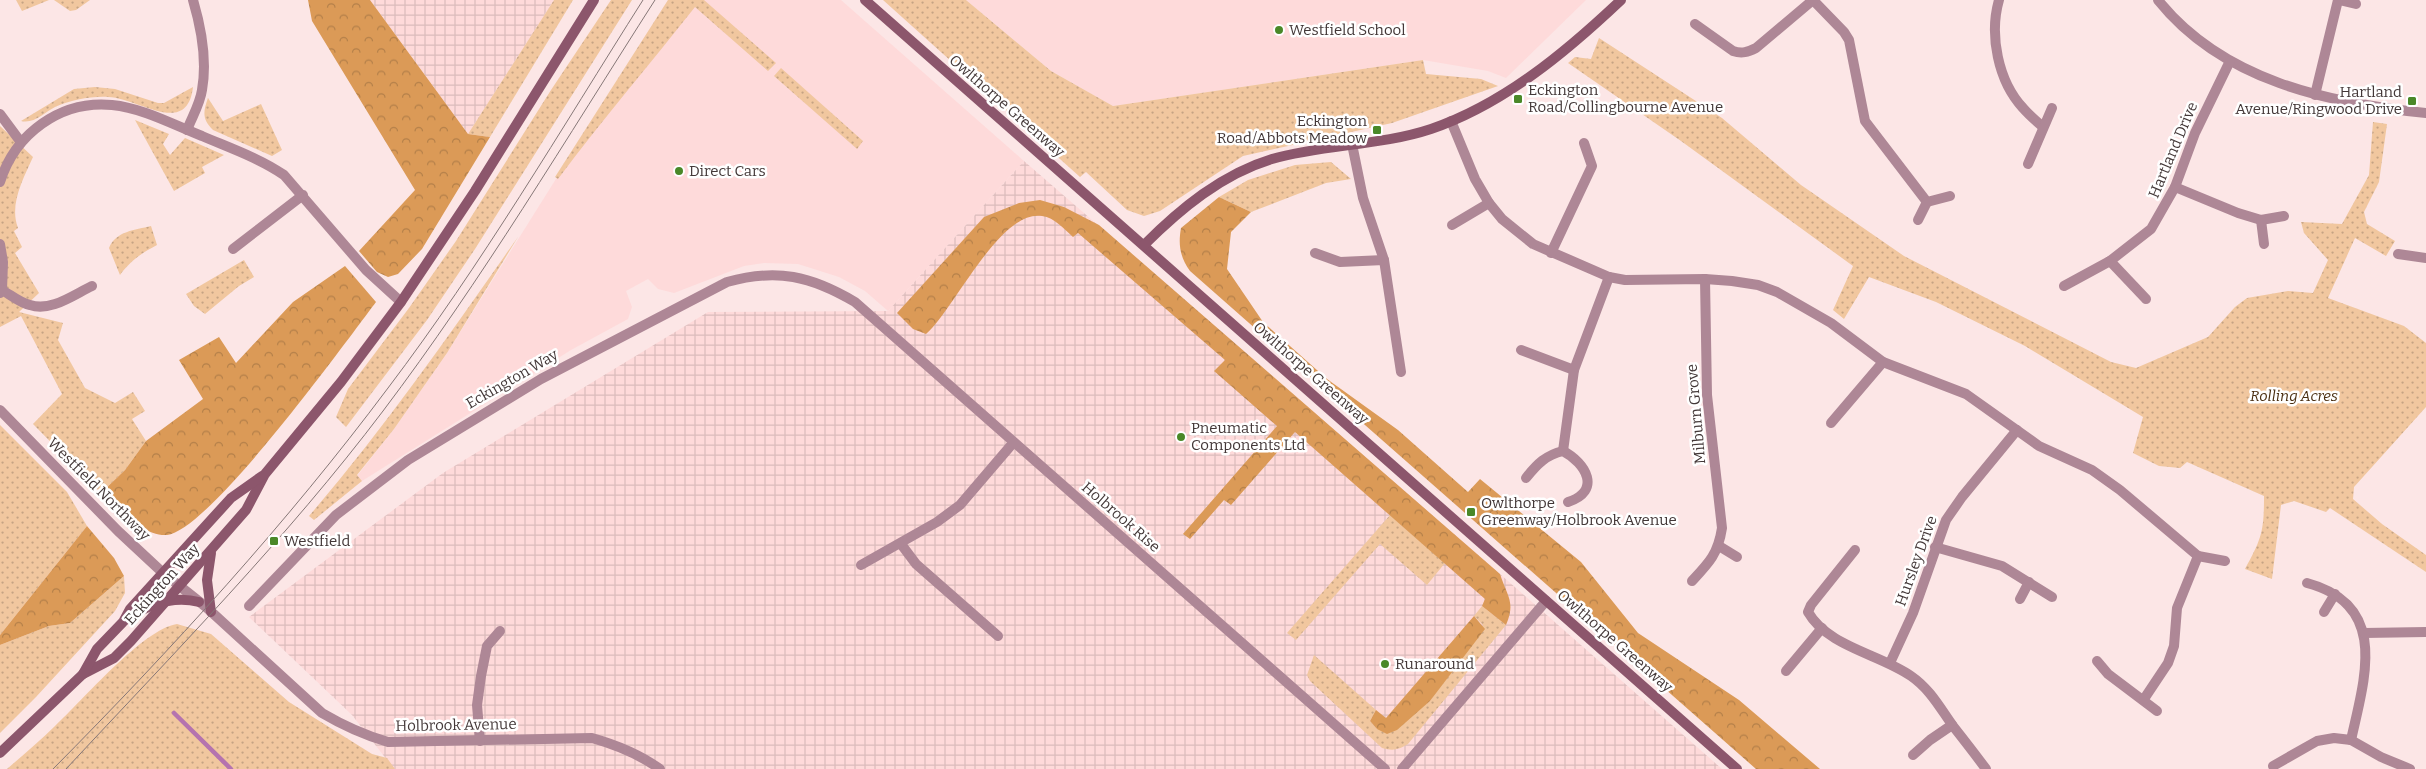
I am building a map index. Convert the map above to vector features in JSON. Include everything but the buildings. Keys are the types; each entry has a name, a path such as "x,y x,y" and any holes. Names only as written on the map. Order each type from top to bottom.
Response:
{"street":[{"path":"187,130 200,97 203,78 199,30 193,0"},
{"name":"Eckington Way","path":"0,753 83,674 114,658 211,552 246,510 265,474 341,382 401,302 475,191 594,0"},
{"name":"Owlthorpe Greenway","path":"865,0 1737,769"},
{"path":"1144,245 1194,200 1221,182 1271,159 1401,137 1450,122 1484,106 1526,79 1621,0"},
{"path":"1695,24 1733,50 1740,53 1746,52 1756,48 1813,0 1844,32 1849,40 1865,121 1927,202"},
{"path":"1999,0 1994,15 1994,35 2002,67 2010,90 2022,108 2043,127"},
{"path":"2158,0 2187,30 2230,61 2257,75 2316,95 2426,113"},
{"path":"2316,95 2338,0 2356,4"},
{"name":"Hartland Drive","path":"2064,286 2110,261 2151,229 2175,187 2195,133 2230,61"},
{"path":"0,182 5,166 20,141 40,125 63,112 86,106 112,105 138,111 187,130 271,167 284,175 366,270 401,302"},
{"path":"2028,164 2052,108"},
{"path":"0,114 20,141"},
{"path":"1450,122 1475,179 1489,203 1516,231 1551,253 1609,277 1625,280 1705,279 1758,285 1776,292 1831,323 1883,362 1966,394 2039,446 2092,470 2120,490 2198,556 2225,561"},
{"path":"1551,253 1592,166 1584,143"},
{"path":"1352,144 1363,198 1384,260 1401,372"},
{"path":"2175,187 2238,213 2261,220 2284,216"},
{"path":"233,249 303,196"},
{"path":"1918,220 1927,202 1950,196"},
{"path":"1452,225 1489,203"},
{"path":"2261,220 2264,244"},
{"path":"0,244 3,262 1,292 28,305 46,306 58,303 92,286"},
{"path":"1315,253 1340,262 1384,260"},
{"path":"2398,254 2426,258"},
{"path":"2110,261 2146,299"},
{"name":"Eckington Way","path":"249,606 336,515 401,465 478,416 585,354 727,282 749,276 773,273 812,282 835,290"},
{"path":"1563,450 1574,370 1609,277"},
{"name":"Milburn Grove","path":"1692,581 1711,561 1719,546 1722,528 1707,395 1705,279"},
{"name":"Holbrook Rise","path":"835,290 855,302 881,324 1013,443 1385,769"},
{"path":"1521,350 1574,370"},
{"path":"1831,423 1883,362"},
{"name":"Westfield Northway","path":"0,410 118,531 180,586"},
{"name":"Hursley Drive","path":"1890,663 1916,606 1946,520 1962,497 2017,430"},
{"path":"861,565 901,544 960,505 1013,443"},
{"path":"1526,478 1544,458 1563,450"},
{"path":"1563,450 1579,460 1586,470 1588,482 1585,491 1577,499 1568,502"},
{"name":"Eckington Way","path":"83,674 97,649 122,622 130,608 162,572 231,498 265,474"},
{"path":"901,544 916,564 998,636"},
{"path":"1719,546 1737,557"},
{"path":"1935,547 2002,566 2052,597"},
{"path":"1855,550 1808,612 1822,628 1863,652 1890,663 1912,676 1926,689 1986,769"},
{"path":"211,552 207,580 211,612"},
{"path":"2144,699 2168,663 2174,646 2176,608 2198,556"},
{"path":"2020,599 2029,582"},
{"path":"2306,583 2324,588 2347,603 2358,617 2364,633 2366,656 2351,740"},
{"name":"Holbrook Avenue","path":"180,586 322,713 364,735 388,742 592,738 635,753 660,769"},
{"path":"2324,612 2335,594"},
{"path":"122,622 135,613 167,601 184,599 199,602"},
{"path":"1402,769 1546,601"},
{"path":"1786,671 1822,628"},
{"path":"480,740 477,705 481,676 487,646 500,631"},
{"path":"2364,633 2426,632"},
{"path":"2097,661 2108,674 2144,699 2157,711"},
{"path":"1913,755 1952,724"},
{"path":"2273,766 2317,741 2334,738 2351,740 2380,757 2410,769"}],"shaded area":[{"path":"370,0 554,0 468,134"},
{"name":"Direct Cars","path":"668,0 841,0 1024,161 888,311 865,291 839,277 798,264 764,263 744,266 674,293 658,289 648,279 626,291 632,307 628,319 571,350 362,481 357,476 394,429 447,353"},
{"name":"Westfield School","path":"966,0 1586,0 1506,78 1488,71 1423,60 1113,106 1051,71"},
{"path":"1024,161 1722,769 394,769 352,715 249,617 443,473 708,312 888,311"}],"green space":[{"path":"16,0 49,0 22,11"},
{"path":"54,0 90,0 76,10 70,11"},
{"path":"308,0 370,0 468,134 490,137 422,249 398,274 388,277 377,272 359,251 415,190 312,21"},
{"path":"554,0 573,0 490,137 468,134"},
{"path":"611,0 632,0 475,249 427,320 346,427 336,417 348,389 409,308 456,241 551,90"},
{"path":"668,0 704,0 776,63 768,71 695,7 558,179 555,177"},
{"path":"883,0 966,0 1051,71 1113,106 1423,60 1426,74 1481,79 1498,86 1392,123 1243,156 1160,211 1144,216 1127,210 1086,172 1080,177"},
{"name":"Rolling Acres","path":"1599,38 1722,118 1801,185 1904,256 2111,362 2136,368 2208,337 2235,307 2247,298 2288,291 2313,293 2328,260 2304,233 2301,222 2342,224 2369,175 2373,122 2387,124 2379,182 2364,212 2367,224 2395,241 2386,256 2355,238 2328,298 2404,326 2426,343 2426,407 2354,487 2353,499 2382,524 2426,555 2426,572 2330,508 2326,512 2294,501 2281,505 2272,579 2245,569 2261,534 2264,496 2187,462 2180,468 2159,466 2133,453 2143,417 2025,346 1936,302 1869,277 1844,319 1833,310 1853,266 1681,141 1568,63 1575,57 1591,59"},
{"path":"781,68 863,141 857,149 774,76"},
{"path":"95,87 115,89 158,103 164,103 193,87 189,102 182,110 172,113 160,112 120,99 95,97 67,102 31,121 21,121 74,89"},
{"path":"208,98 223,121 261,104 282,150 272,156 213,130 205,119 205,107"},
{"path":"135,120 169,134 163,144 170,155 185,138 224,155 202,167 205,173 174,191"},
{"path":"0,126 33,157 18,192 15,210 18,228 14,231 22,247 15,253 39,293 19,312 63,323 58,340 85,388 115,403 133,392 145,411 132,419 146,441 125,470 101,493 33,424 62,394 21,316 0,327"},
{"path":"1331,162 1351,179 1326,183 1251,212 1219,197 1248,180 1295,165"},
{"path":"1219,197 1251,212 1231,232 1227,269 1263,322 1327,379 1398,430 1468,492 1480,479 1581,562 1638,633 1739,700 1820,769 1756,769 1190,271 1181,251 1181,228"},
{"path":"1040,200 1064,207 1099,225 1500,574 1510,605 1506,625 1482,606 1485,599 1295,432 1231,505 1224,500 1190,539 1183,534 1277,426 1214,371 1225,360 1078,233 1073,237 1051,219 1042,216 1026,218 1010,228 994,244 937,322 926,334 913,329 897,313 984,217 1019,203"},
{"path":"151,226 157,245 137,257 120,275 109,248 112,242 127,232"},
{"path":"518,237 447,353 394,429 357,475 362,481 314,520 309,516 391,414"},
{"path":"244,260 254,277 239,286 205,314 194,306 186,294"},
{"path":"345,266 376,302 276,432 244,470 213,502 187,525 167,535 158,534 140,527 101,493 125,470 146,441 203,399 179,360 219,337 236,363 293,302"},
{"path":"0,425 67,492 87,526 0,635"},
{"path":"1390,515 1445,563 1427,585 1380,544 1296,640 1287,633"},
{"path":"87,526 114,558 124,576 70,623 49,626 0,645 0,635"},
{"path":"124,576 125,593 115,611 36,697 0,733 0,645 49,626 70,623"},
{"path":"1482,606 1506,625 1408,744 1401,748 1392,750 1382,748 1310,681 1307,675 1314,655 1376,710 1370,721 1377,729 1416,712 1430,701 1483,625 1474,616"},
{"path":"1474,616 1485,629 1430,701 1397,730 1387,734 1377,729 1370,721 1376,710 1386,718"},
{"path":"177,624 211,634 289,702 372,754 387,758 395,769 7,769 49,732 131,652 163,629"}],"waterway":[{"path":"174,713 231,769"}],"tram line":[{"path":"53,769 141,678 227,584 310,488 388,388 423,341 520,197 643,0"},
{"path":"66,769 269,549 383,411 489,260 655,0"}],"place":[{"name":"Westfield School","path":"1279,30"},
{"name":"Eckington Road/Collingbourne Avenue","path":"1518,99"},
{"name":"Hartland Avenue/Ringwood Drive","path":"2412,101"},
{"name":"Eckington Road/Abbots Meadow","path":"1377,130"},
{"name":"Direct Cars","path":"679,171"},
{"name":"Pneumatic Components Ltd","path":"1181,437"},
{"name":"Owlthorpe Greenway/Holbrook Avenue","path":"1471,512"},
{"name":"Westfield","path":"274,541"},
{"name":"Runaround","path":"1385,664"}]}
